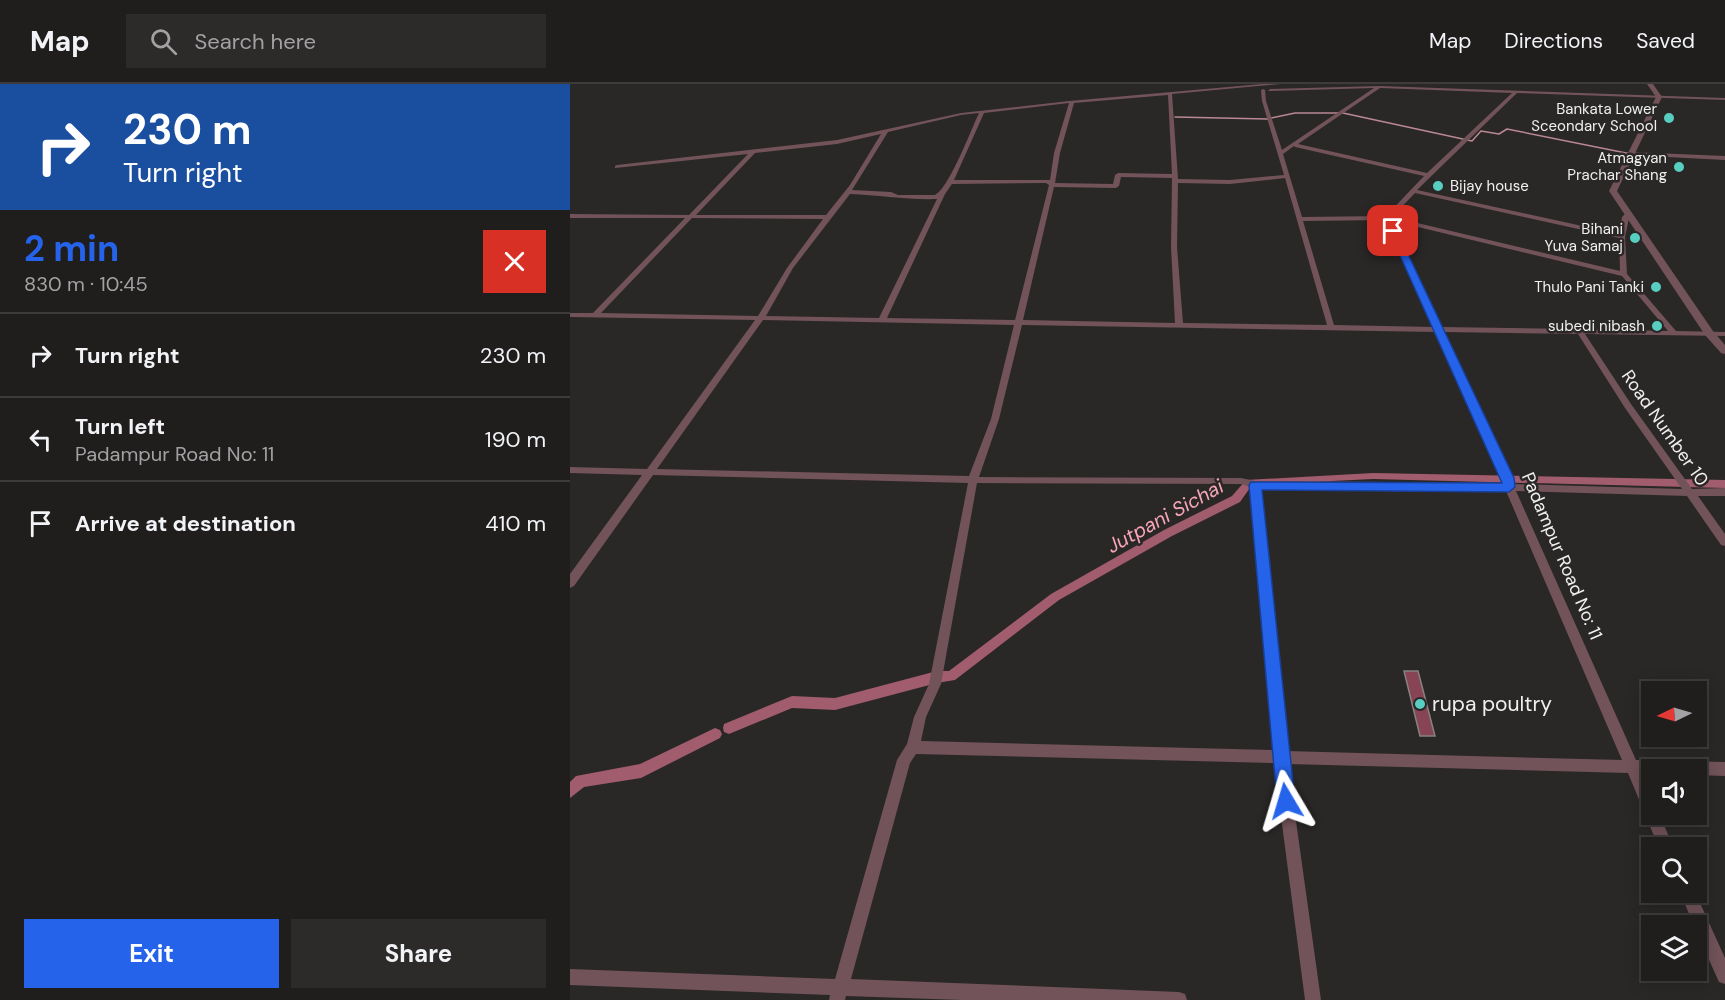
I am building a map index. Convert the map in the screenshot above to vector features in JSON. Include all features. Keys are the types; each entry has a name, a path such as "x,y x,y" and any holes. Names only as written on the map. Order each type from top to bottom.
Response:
{"street":[{"path":"1262,88 1278,84"},
{"path":"1496,84 1499,91"},
{"path":"1650,84 1659,97"},
{"path":"1281,153 1378,86"},
{"path":"618,167 837,142 937,118 1170,93 1262,88 1378,86 1725,99"},
{"path":"1262,88 1331,327"},
{"path":"1388,218 1428,175 1516,92"},
{"path":"1170,93 1172,100 1174,247 1179,325"},
{"path":"1659,97 1645,121 1613,191 1709,333 1725,351"},
{"path":"838,993 904,760 913,747 920,717 935,684 973,480 995,419 1052,185 1057,153 1072,102"},
{"path":"882,320 982,112"},
{"path":"570,584 761,318 770,300 825,217 847,192 886,133 880,133"},
{"path":"1295,145 1428,175"},
{"path":"595,315 754,151"},
{"path":"1630,154 1725,158"},
{"path":"950,182 1048,181 1052,185 1116,186 1118,175 1230,182 1287,176"},
{"path":"1414,191 1622,237"},
{"path":"847,192 891,194 897,197 936,197 942,194"},
{"path":"1624,274 1622,237 1625,217 1628,214"},
{"path":"570,216 825,217"},
{"path":"1299,219 1388,218 1624,274 1674,333"},
{"name":"Padampur Road No: 11","path":"1388,218 1508,478 1509,487 1641,790"},
{"path":"570,315 1438,327 1725,334"},
{"name":"Road Number 10","path":"1580,330 1628,406 1725,542"},
{"path":"570,470 973,480 1241,481 1255,485 1509,487 1663,493 1725,492"},
{"path":"1255,485 1280,757 1313,1000"},
{"path":"913,747 1725,769"},
{"path":"1692,903 1725,976"},
{"path":"570,976 838,993 1179,1000"}],"building":[{"name":"rupa poultry","path":"1404,671 1418,671 1435,736 1420,736"}],"waterway":[{"path":"1175,117 1267,119 1295,113 1343,113 1472,141 1481,131 1499,134 1507,129 1631,154"},
{"name":"Jutpani Sichai","path":"729,728 792,702 835,704 937,677 951,676 1055,597 1168,533 1236,499 1249,482 1373,476 1725,484"},
{"name":"Jutpani Sichai","path":"570,791 581,781 641,771 715,734"}],"place":[{"name":"Bankata Lower Sceondary School","path":"1669,118"},
{"name":"Atmagyan Prachar Shang","path":"1679,167"},
{"name":"Bijay house","path":"1438,186"},
{"name":"Bihani Yuva Samaj","path":"1635,238"},
{"name":"Thulo Pani Tanki","path":"1656,287"},
{"name":"subedi nibash","path":"1657,326"},
{"name":"rupa poultry","path":"1420,704"}],"route":[{"path":"1286,801 1255,485 1338,484 1478,489 1509,487 1508,478 1393,231"}]}
